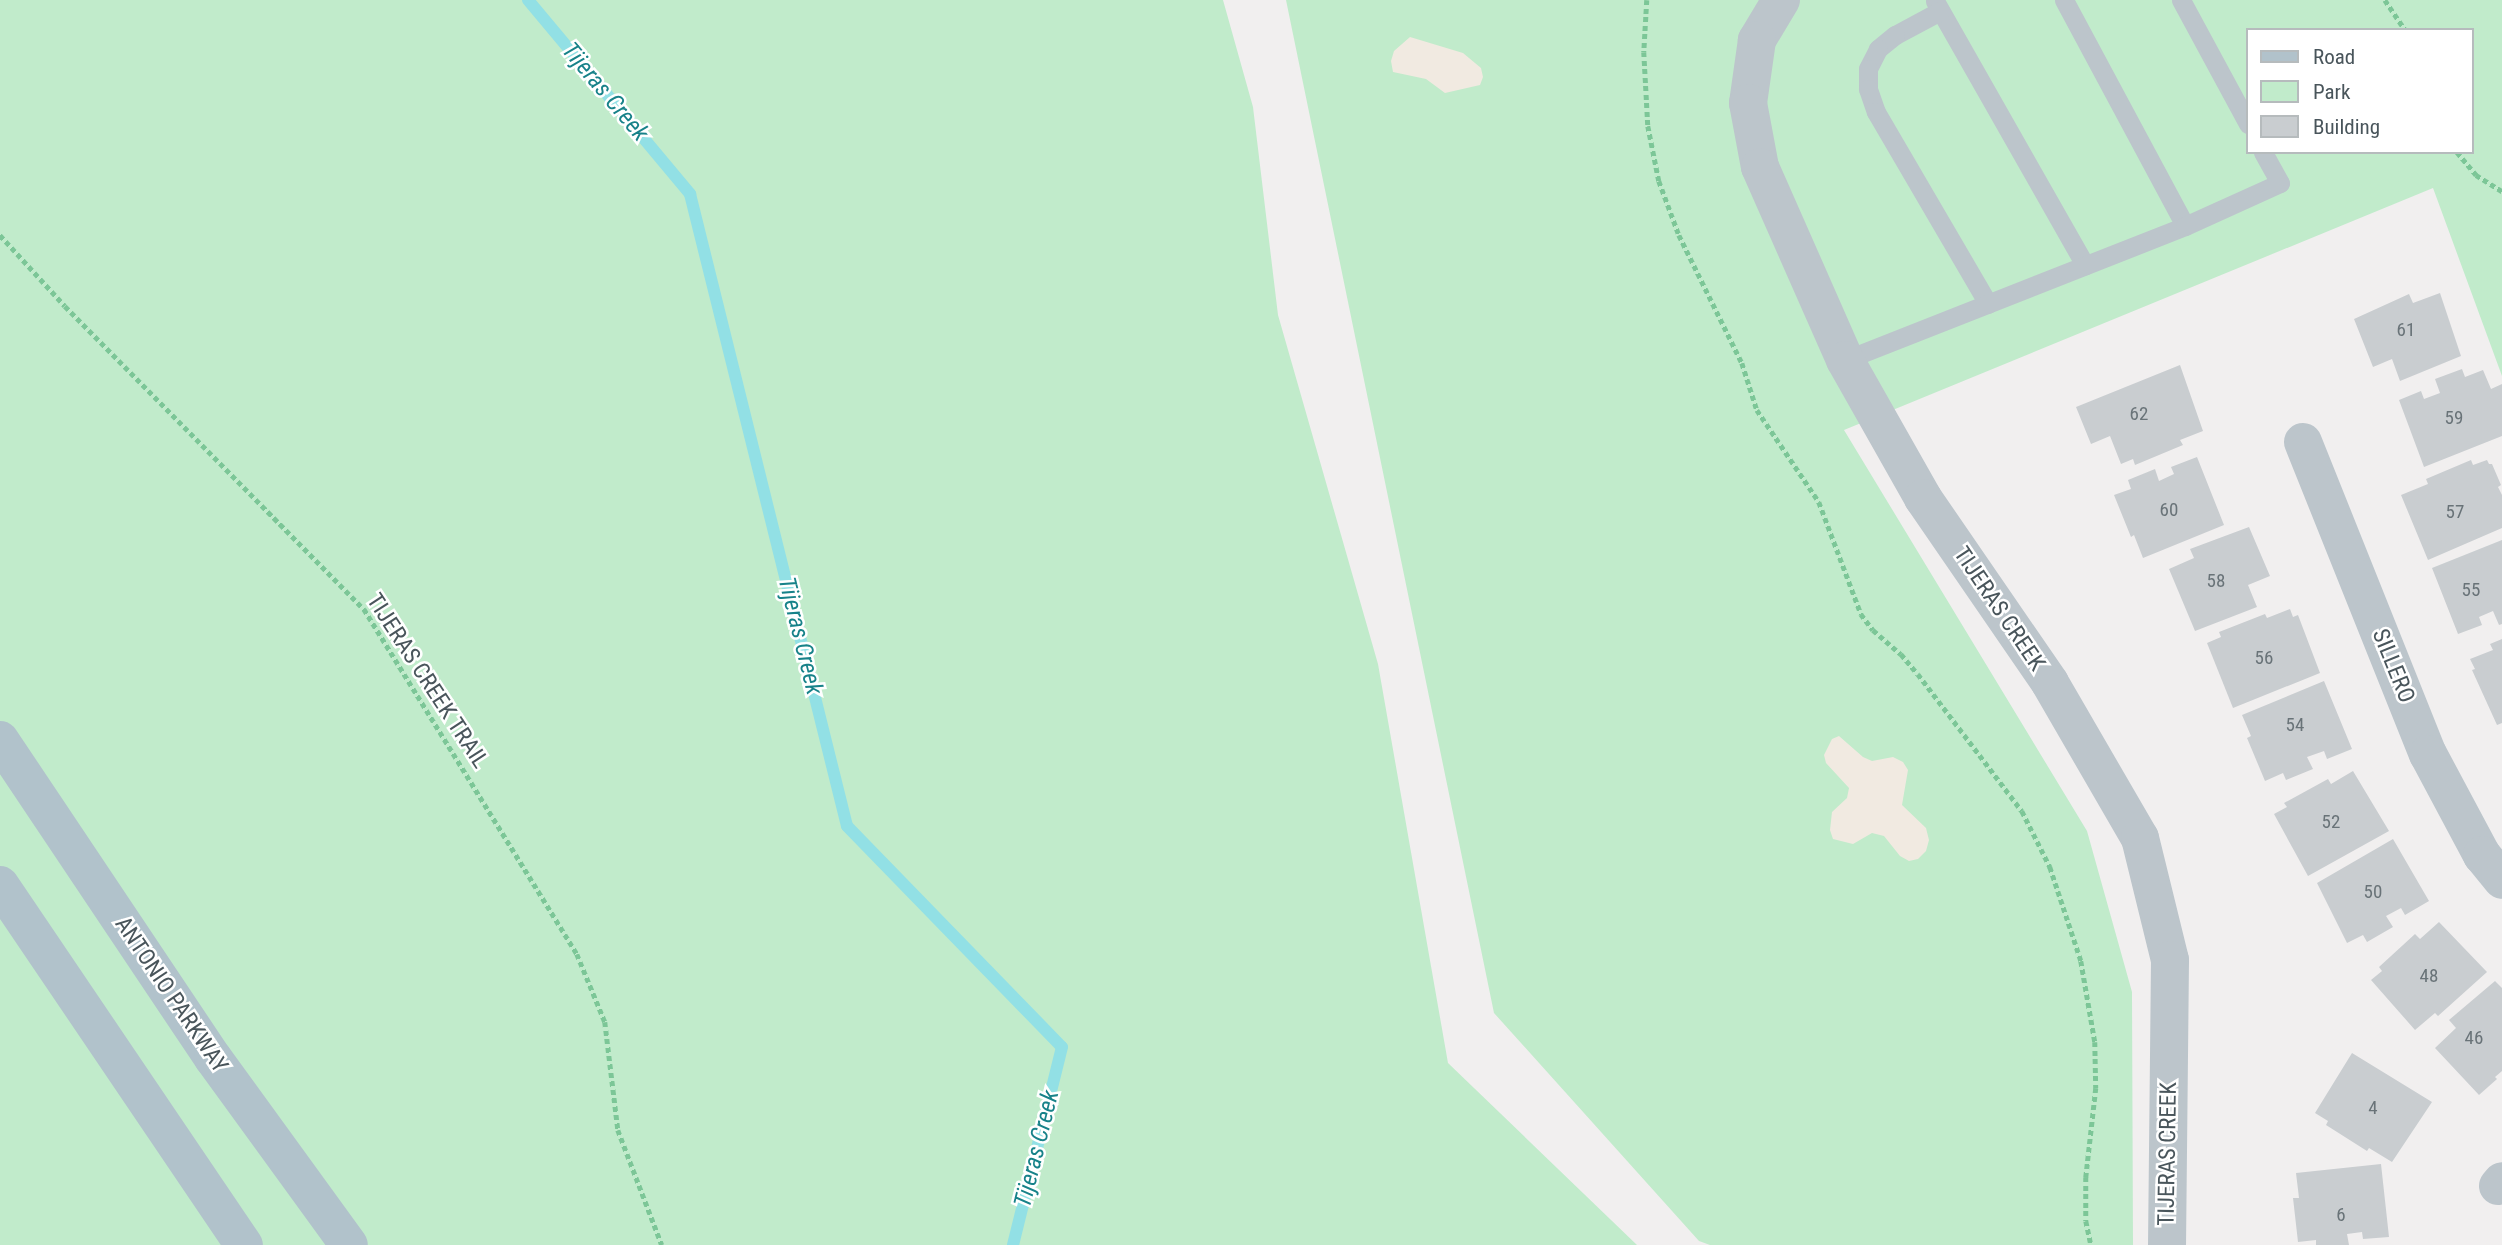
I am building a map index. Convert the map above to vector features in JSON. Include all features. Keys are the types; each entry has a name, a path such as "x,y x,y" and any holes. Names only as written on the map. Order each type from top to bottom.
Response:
{"main road":[{"name":"ANTONIO PARKWAY","path":"0,740 213,1058 349,1245"},
{"path":"0,885 244,1245"}],"street":[{"name":"TIJERAS CREEK","path":"1781,0 1757,40 1748,103 1760,167 1845,360 1923,498 2050,683 2140,838 2170,960 2167,1245"},
{"name":"SILLERO","path":"2303,442 2428,754 2482,855 2502,880"}],"lane":[{"path":"2064,0 2185,226"},
{"path":"2181,0 2246,120"},
{"path":"1987,304 1876,112 1868,89 1868,69 1878,49 1937,5 2085,265"},
{"path":"1845,360 2185,226 2280,183 2264,154"}],"path":[{"path":"1647,0 1644,52 1648,126 1660,181 1679,235 1742,363 1757,410 1819,502 1861,614 1872,630 1901,654 1919,674 2014,800 2050,867 2081,961 2095,1042 2096,1088 2085,1177 2086,1221 2091,1245"},
{"path":"2385,0 2404,28"},
{"path":"2459,154 2476,175 2502,191"},
{"name":"TIJERAS CREEK TRAIL","path":"0,235 65,306 364,609 578,954 605,1022 618,1130 662,1245"}],"green space":[{"path":"0,0 1223,0 1253,107 1278,315 1378,664 1448,1063 1637,1245 0,1245"},
{"path":"1286,0 2502,0 2502,376 2433,188 1844,430 2087,831 2132,992 2133,1245 1710,1245 1699,1241 1494,1013"}],"sand":[{"path":"1410,37 1463,53 1481,68 1483,77 1480,85 1445,93 1426,79 1393,72 1391,61 1394,51"},
{"path":"1839,736 1863,757 1872,761 1893,757 1903,762 1908,770 1902,805 1926,828 1929,840 1926,851 1918,859 1909,861 1900,856 1884,836 1872,833 1853,844 1833,839 1830,830 1832,812 1847,798 1849,788 1826,763 1824,755 1832,739"}],"building":[{"path":"2440,293 2461,356 2400,381 2392,359 2373,367 2354,319 2409,294 2413,303"},
{"path":"2180,365 2203,431 2180,440 2183,445 2135,465 2133,459 2121,464 2110,436 2091,444 2076,407"},
{"path":"2462,369 2465,377 2483,370 2491,389 2502,384 2502,436 2424,467 2399,400 2421,391 2424,399 2440,393 2435,379"},
{"path":"2197,457 2224,525 2143,558 2134,535 2131,537 2114,495 2131,489 2128,480 2155,469 2159,481 2174,474 2171,467"},
{"path":"2471,460 2473,465 2487,460 2492,464 2501,485 2498,487 2502,495 2502,528 2428,560 2401,495 2428,484 2426,479"},
{"path":"2249,527 2270,576 2248,585 2257,607 2195,631 2169,569 2194,558 2190,549"},
{"path":"2502,540 2502,624 2499,625 2493,611 2479,617 2482,625 2458,634 2432,568"},
{"path":"2290,609 2293,617 2298,615 2320,673 2233,708 2207,643 2221,637 2219,632 2265,614 2267,618"},
{"path":"2502,639 2502,723 2497,725 2472,670 2475,669 2470,659 2493,650 2490,644"},
{"path":"2324,681 2352,749 2327,759 2324,751 2307,757 2313,769 2286,780 2283,773 2265,781 2247,738 2251,736 2242,715"},
{"path":"2353,771 2389,831 2308,876 2274,814 2287,807 2284,803 2328,779 2331,784"},
{"path":"2393,839 2429,901 2405,915 2401,908 2386,916 2393,927 2367,942 2363,935 2347,943 2317,883"},
{"path":"2439,922 2487,972 2438,1016 2435,1013 2415,1030 2371,980 2382,971 2379,967 2415,934 2420,939"},
{"path":"2495,981 2502,988 2502,1071 2479,1095 2435,1048 2456,1028 2449,1020"},
{"path":"2352,1053 2432,1102 2392,1162 2369,1148 2367,1151 2326,1125 2328,1121 2315,1113"},
{"path":"2381,1164 2389,1237 2363,1239 2362,1232 2347,1234 2349,1245 2316,1245 2316,1240 2298,1242 2293,1198 2299,1198 2296,1173"}],"waterway":[{"name":"Tijeras Creek","path":"528,0 690,194 847,826 1062,1047 1013,1245"}]}
